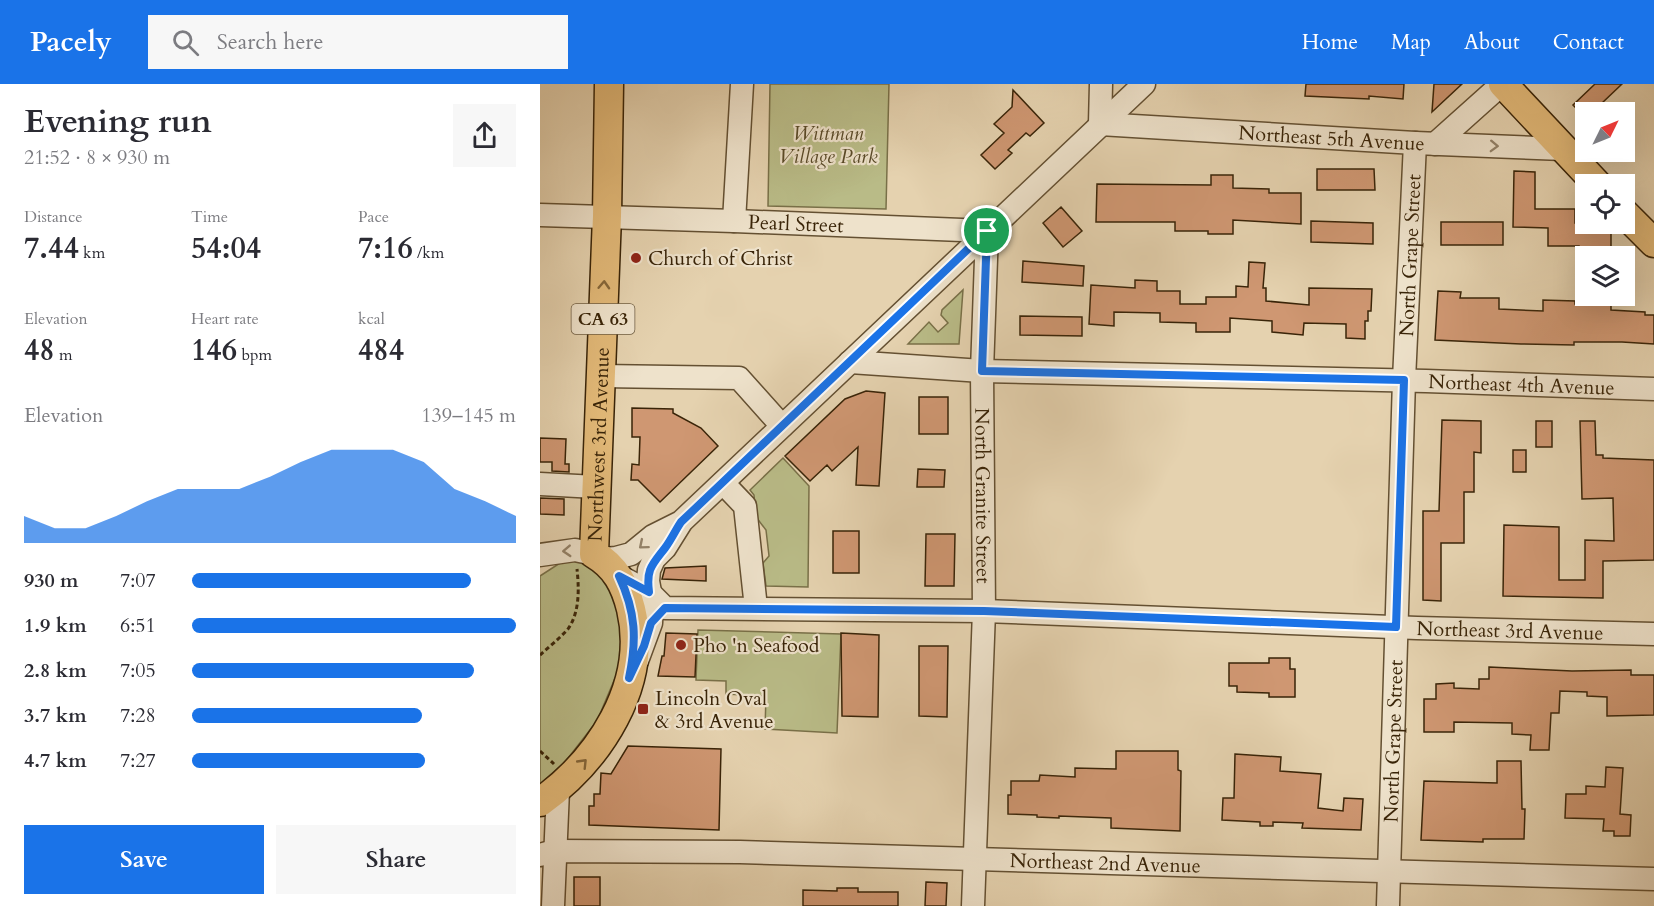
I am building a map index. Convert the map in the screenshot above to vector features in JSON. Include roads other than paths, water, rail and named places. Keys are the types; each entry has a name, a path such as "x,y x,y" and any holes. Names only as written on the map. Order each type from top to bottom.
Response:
{"main road":[{"name":"Northwest 3rd Avenue","path":"597,560 596,487 607,216 609,84"},
{"path":"1503,84 1587,174"},
{"path":"1635,224 1654,243"},
{"name":"CA 63","path":"549,796 595,751 618,710 629,678 635,644 634,626 627,594 597,560"}],"street":[{"path":"734,220 742,84"},
{"path":"1100,124 1101,84"},
{"path":"629,678 644,646 655,608 648,581 649,570 654,559 665,548 681,522 1143,84"},
{"path":"1425,144 1503,84"},
{"name":"Northeast 5th Avenue","path":"1100,124 1425,144 1563,149"},
{"name":"North Grape Street","path":"1388,906 1404,380 1425,144"},
{"name":"Pearl Street","path":"540,215 734,220 987,231"},
{"name":"North Granite Street","path":"973,906 984,611 982,371 987,231"},
{"name":"Northeast 4th Avenue","path":"850,362 982,371 1404,380 1654,389"},
{"path":"601,376 740,378 782,426"},
{"path":"723,483 744,506 756,608"},
{"path":"540,484 596,487"},
{"path":"540,555 597,560 616,558 631,554 653,536 681,522"},
{"name":"Northeast 3rd Avenue","path":"597,560 655,608 984,611 1396,627 1654,634"},
{"path":"549,796 547,853 553,906"},
{"name":"Northeast 2nd Avenue","path":"547,853 740,852 1654,879"}],"place":[{"name":"Church of Christ","path":"636,258"},
{"name":"Pho 'n Seafood","path":"681,645"},
{"name":"Lincoln Oval & 3rd Avenue","path":"643,709"}],"park label":[{"name":"Wittman Village Park","path":"828,144"}]}
